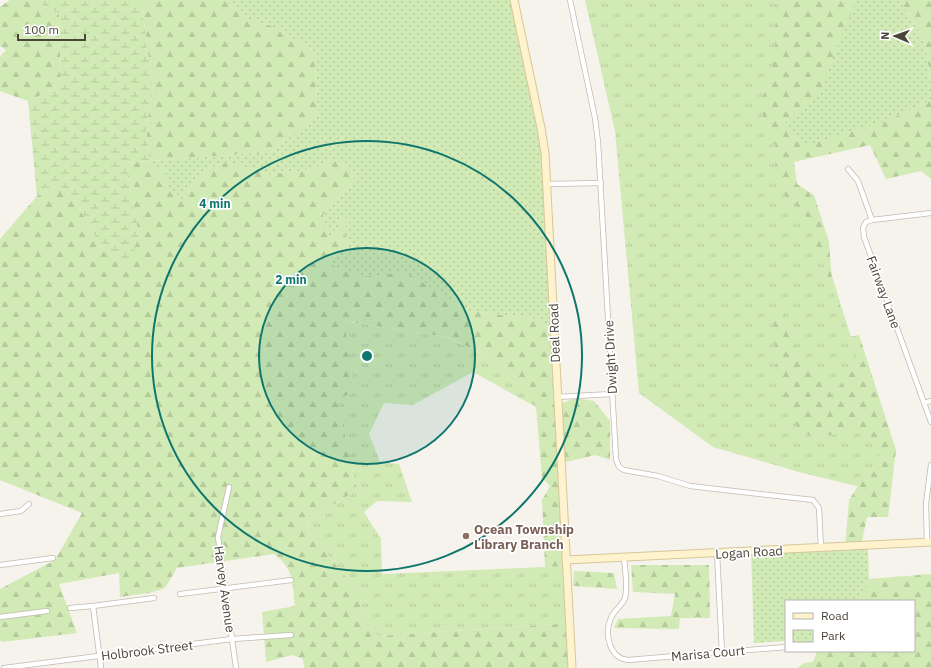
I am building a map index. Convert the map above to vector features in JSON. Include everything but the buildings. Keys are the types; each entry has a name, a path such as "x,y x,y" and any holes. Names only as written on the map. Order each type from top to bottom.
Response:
{"street":[{"name":"Deal Road","path":"514,0 541,128 547,184 572,668"},
{"name":"Dwight Drive","path":"570,0 595,118 601,183 612,394 616,459 618,466 621,469 658,476 690,486 813,500 819,508 821,548"},
{"path":"848,169 858,181 872,220 931,213"},
{"path":"547,184 601,183"},
{"name":"Fairway Lane","path":"872,220 864,224 864,236 931,422"},
{"path":"557,397 612,394"},
{"path":"924,403 931,401"},
{"path":"929,542 926,504 931,465"},
{"name":"Harvey Avenue","path":"229,487 218,536 236,668"},
{"path":"0,514 21,511 29,504"},
{"name":"Logan Road","path":"566,560 929,542"},
{"path":"717,553 722,652"},
{"path":"0,565 53,558"},
{"name":"Marisa Court","path":"624,558 624,599 614,614 609,627 609,644 615,655 628,660 785,647"},
{"path":"180,594 291,580"},
{"path":"70,608 154,598"},
{"path":"93,606 98,656 101,668"},
{"path":"0,617 47,611"},
{"name":"Holbrook Street","path":"4,668 232,639 291,635"}],"green space":[{"path":"10,0 33,0 59,14 61,86 28,101 0,91 0,57 6,50 0,46 0,7"},
{"path":"33,0 141,0 153,91 146,128 150,161 125,163 139,235 128,268 105,253 71,194 55,187 37,196 28,101 61,86 59,14"},
{"path":"141,0 228,0 250,20 272,26 314,51 318,115 271,152 150,161 146,128 153,91"},
{"path":"228,0 514,0 543,136 553,337 539,319 470,311 405,272 363,277 333,266 330,261 352,241 341,232 351,221 341,216 330,239 323,215 355,180 350,167 331,159 312,170 265,174 226,162 202,171 181,201 167,188 165,169 151,168 150,161 271,152 318,115 314,51 272,26 250,20"},
{"path":"585,0 908,0 782,163 810,205 892,470 868,489 799,472 713,447 639,393 615,131"},
{"path":"777,0 863,0 856,1 827,72 824,87 784,125 883,122 931,100 931,179 921,171 886,179 870,145 794,162 797,184 814,195 829,242 832,282 850,337 859,335 896,450 888,517 867,517 861,546 845,547 849,500 863,478 881,465 878,452 861,431 812,437 792,422 777,377 774,307 782,309 797,349 832,395 856,365 856,355 804,211 786,198 775,161 779,153 763,120 762,100 774,62"},
{"path":"900,0 931,0 931,86 925,41"},
{"path":"900,0 925,41 931,86 931,100 883,122 805,146 783,125 824,87 827,72 856,1"},
{"path":"331,159 350,167 355,180 323,215 330,238 341,216 351,221 352,241 330,261 379,274 405,271 470,311 539,319 553,337 558,405 575,398 594,401 610,421 610,460 595,455 562,463 568,566 545,567 542,500 550,486 542,478 536,407 490,357 447,337 344,321 355,391 337,400 357,490 310,519 307,529 358,592 367,625 378,636 573,623 574,668 304,668 303,659 293,655 266,662 262,612 295,606 293,583 289,571 281,560 274,554 177,568 165,588 149,593 120,597 119,573 59,584 77,633 2,642 0,640 0,589 55,560 82,513 0,480 0,239 37,196 55,187 71,194 105,253 139,235 125,163 150,161 165,169 167,188 181,201 202,171 226,162 265,174 312,170"},
{"path":"343,321 446,337 490,357 536,407 473,372 413,405 384,403 369,434 380,462 399,464 412,502 377,501 364,512 381,539 382,574 568,566 573,623 378,636 367,625 358,592 307,529 310,519 357,490 336,400 355,391"},
{"path":"868,546 869,579 860,596 861,600 785,600 785,641 754,643 751,551"},
{"path":"631,565 709,565 710,618 680,618 679,629 614,628 618,619 671,616 675,594 633,592"},
{"path":"574,571 614,573 617,589 573,586"},
{"path":"931,574 931,668 798,668 804,663 813,662 817,652 915,652 915,600 861,600 860,596 869,579"}],"place":[{"name":"Ocean Township Library Branch","path":"466,536"}]}
